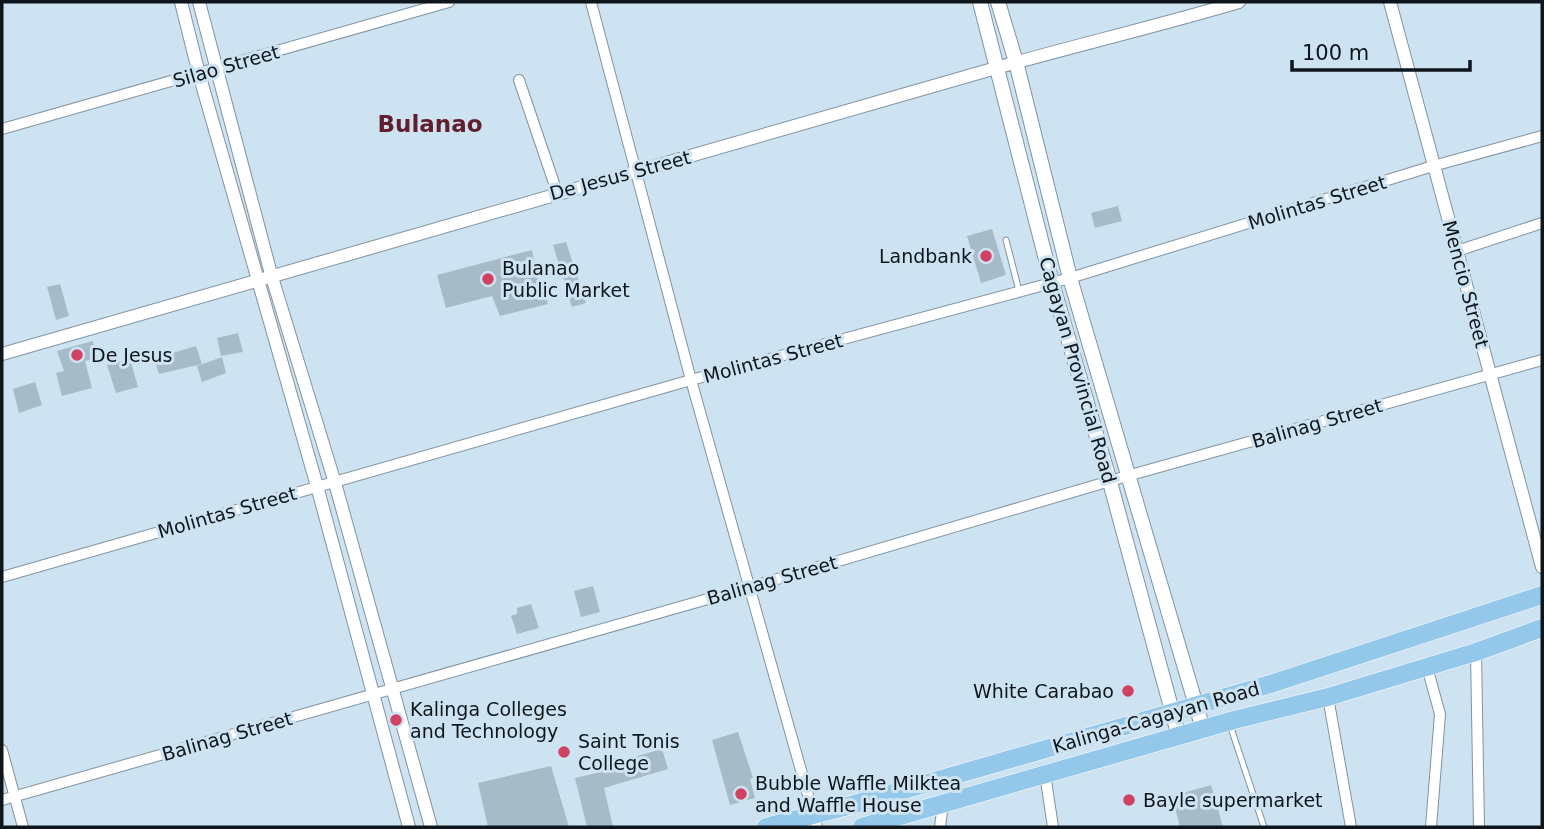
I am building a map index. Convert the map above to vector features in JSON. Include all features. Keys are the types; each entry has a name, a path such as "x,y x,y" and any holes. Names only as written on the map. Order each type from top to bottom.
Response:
{"highway":[{"name":"Kalinga-Cagayan Road","path":"766,827 815,821 1195,704 1272,684 1542,595"},
{"name":"Kalinga-Cagayan Road","path":"862,827 1203,729 1328,697 1476,652 1542,628"}],"main road":[{"name":"Cagayan Provincial Road","path":"981,2 1052,282 1179,737"},
{"name":"Cagayan Provincial Road","path":"998,2 1016,62 1070,278 1203,729"},
{"path":"1146,618 1169,611"}],"street":[{"path":"181,2 256,279 317,486 409,827"},
{"path":"199,2 271,274 335,483 431,827"},
{"name":"Silao Street","path":"2,129 449,2"},
{"path":"591,2 691,380 815,821"},
{"name":"De Jesus Street","path":"2,354 557,192 1239,2"},
{"name":"Mencio Street","path":"1391,2 1542,566"},
{"path":"519,80 557,192"},
{"name":"Molintas Street","path":"2,578 691,380 1070,278 1433,166 1542,136"},
{"path":"1457,251 1542,223"},
{"name":"Balinag Street","path":"2,800 750,587 1127,476 1542,360"},
{"path":"1476,652 1479,827"},
{"path":"1427,667 1440,714 1431,827"},
{"path":"1328,697 1351,827"},
{"path":"2,750 23,827"},
{"path":"1045,774 1053,827"},
{"path":"940,827 943,803"}],"lane":[{"path":"1006,240 1019,292"},
{"path":"1229,722 1264,827"}],"building":[{"path":"1118,206 1122,221 1095,228 1091,213"},
{"name":"Landbank","path":"992,229 1006,275 981,283 967,236"},
{"path":"566,242 586,303 572,307 553,245"},
{"name":"Bulanao Public Market","path":"532,250 540,289 544,288 548,304 500,316 492,296 446,308 437,275"},
{"path":"60,284 69,316 56,320 47,287"},
{"path":"238,333 243,352 221,356 217,338"},
{"path":"93,341 96,359 85,361 92,388 62,396 56,373 64,371 57,351"},
{"path":"196,346 202,364 159,374 152,353 167,350 169,354"},
{"path":"222,357 226,373 202,382 197,366"},
{"path":"130,359 138,387 116,393 107,365"},
{"path":"35,382 42,405 19,413 13,389"},
{"path":"593,586 600,612 581,617 574,591"},
{"path":"531,604 539,628 517,634 511,616 517,614 517,608"},
{"path":"738,732 753,778 750,779 755,798 730,805 712,740"},
{"path":"662,749 668,769 604,788 613,827 587,827 575,778 614,769 613,763"},
{"path":"551,766 569,827 488,827 478,783"},
{"path":"1211,785 1223,827 1180,827 1172,796"}],"place":[{"name":"Landbank","path":"986,256"},
{"name":"Bulanao Public Market","path":"488,279"},
{"name":"De Jesus","path":"77,355"},
{"name":"White Carabao","path":"1128,691"},
{"name":"Kalinga Colleges and Technology","path":"396,720"},
{"name":"Saint Tonis College","path":"564,752"},
{"name":"Bubble Waffle Milktea and Waffle House","path":"741,794"},
{"name":"Bayle supermarket","path":"1129,800"}],"district":[{"name":"Bulanao","path":"430,124"}]}
